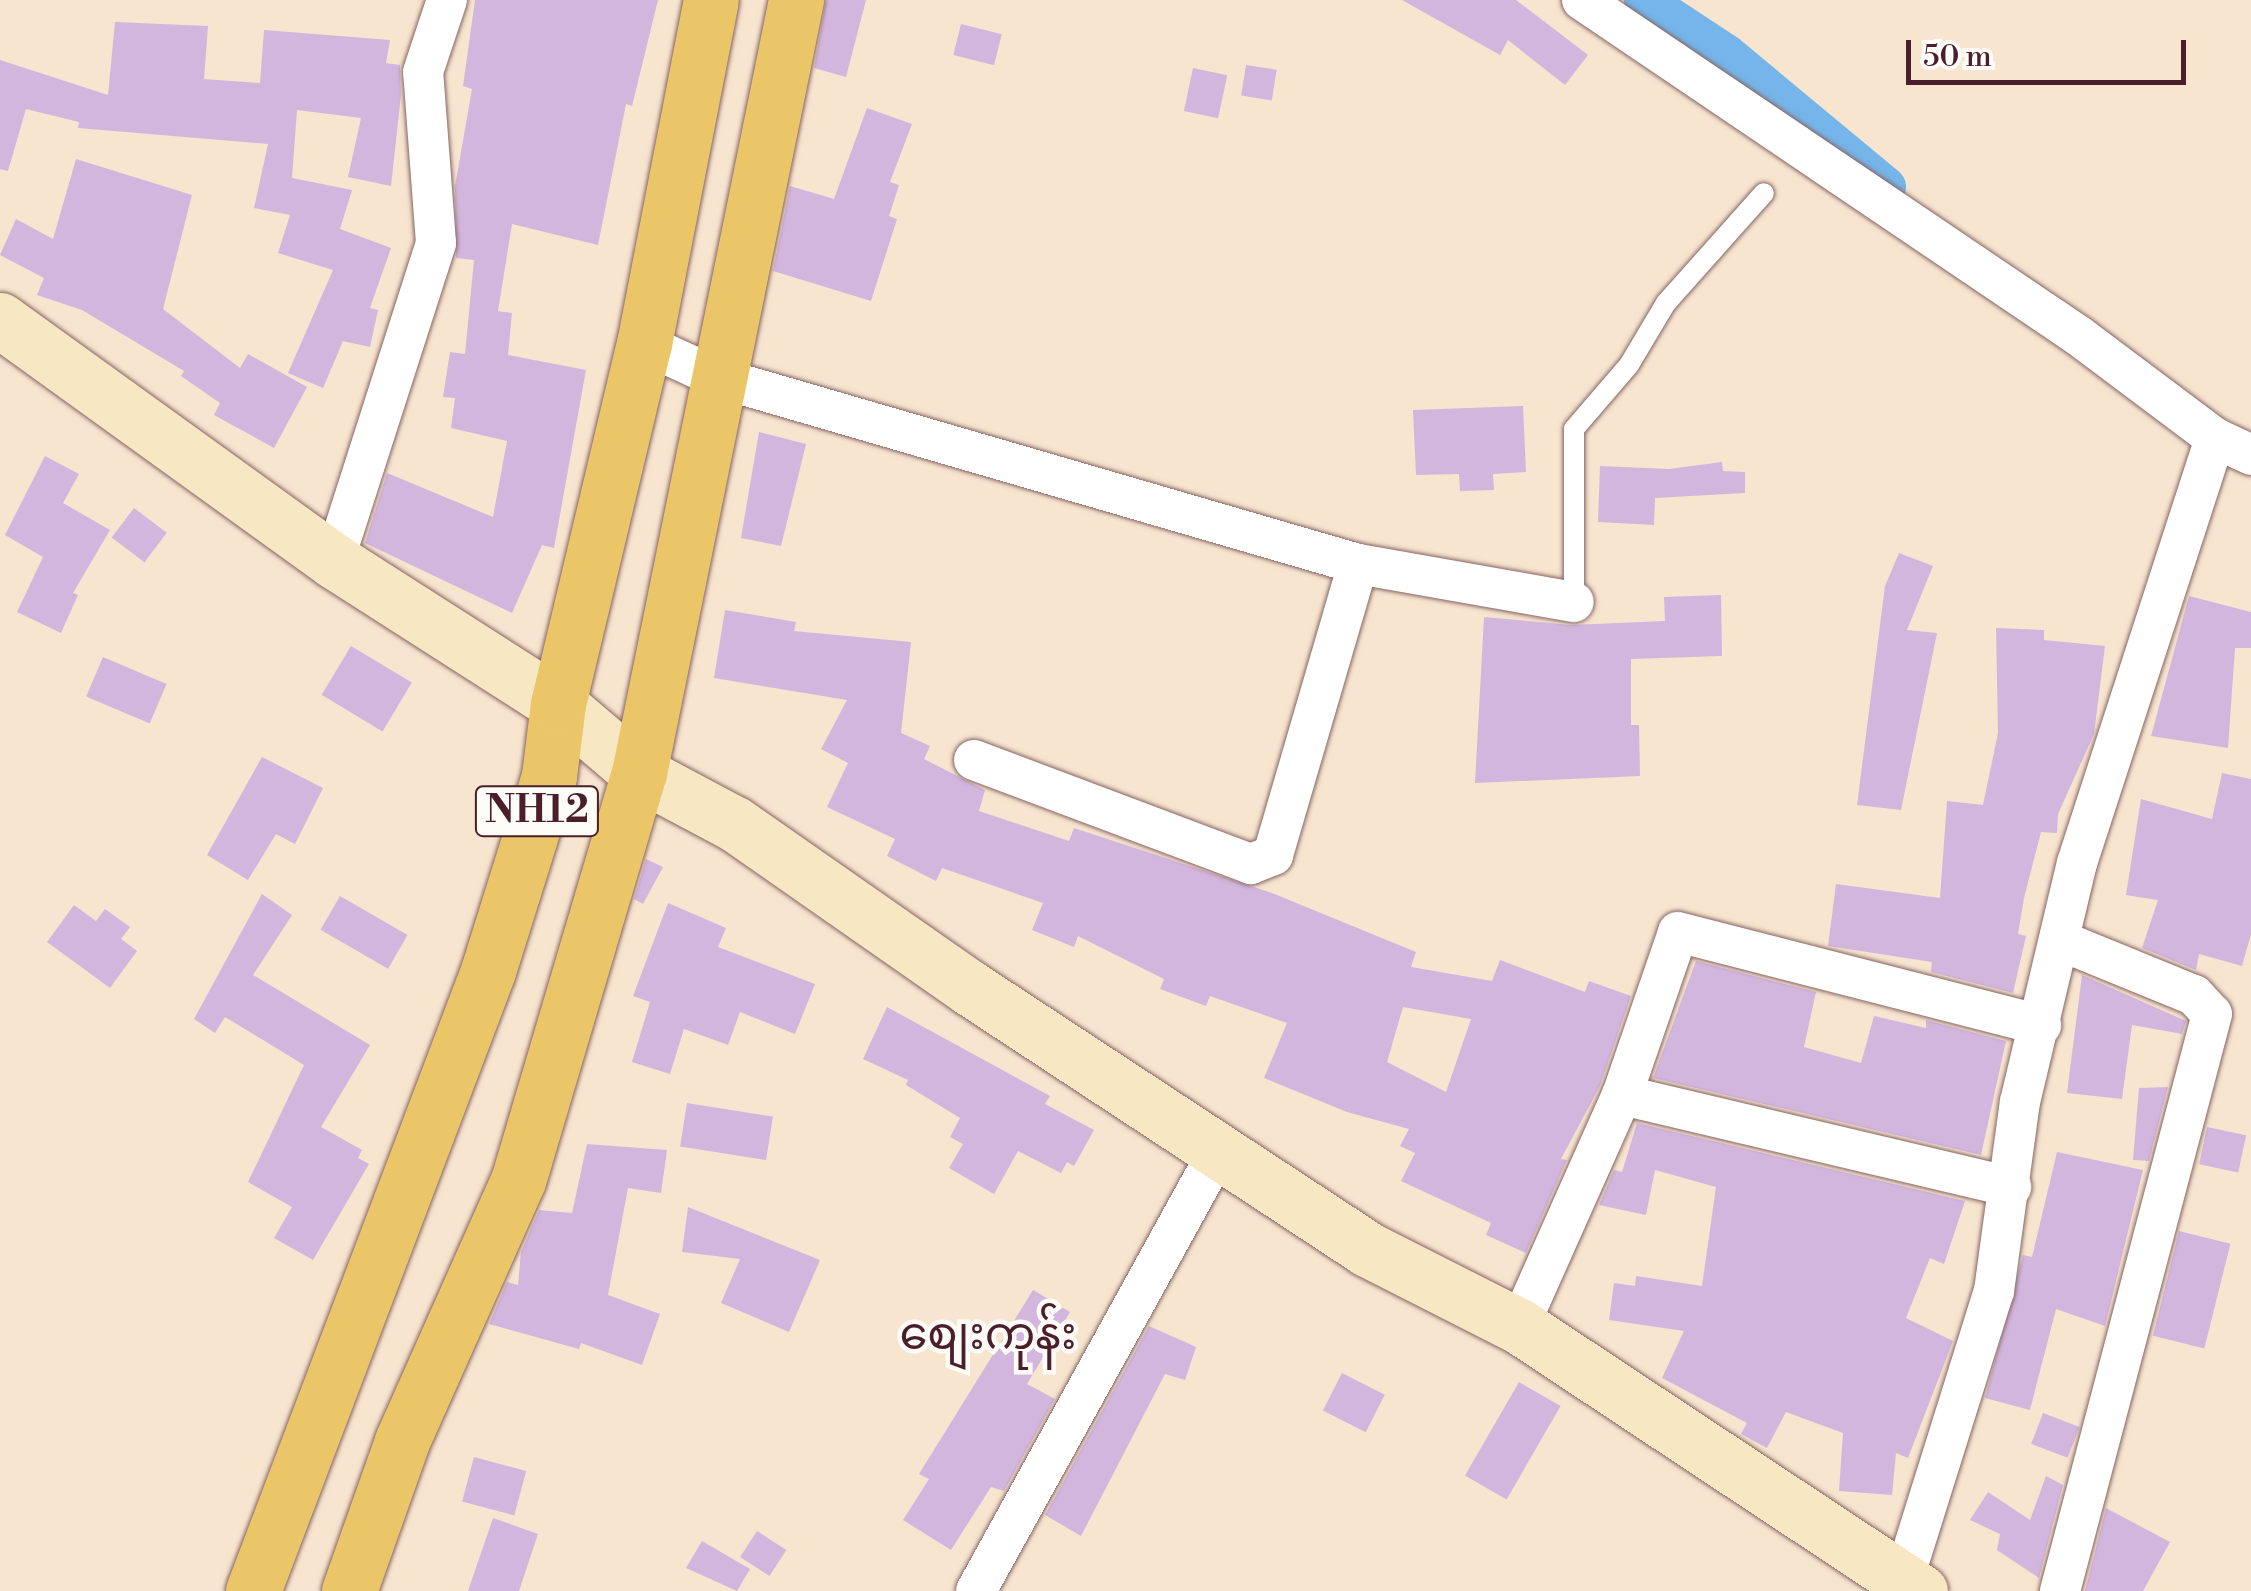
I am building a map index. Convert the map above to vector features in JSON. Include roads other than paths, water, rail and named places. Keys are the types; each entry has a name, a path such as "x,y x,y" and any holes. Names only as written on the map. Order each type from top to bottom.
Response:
{"highway":[{"name":"NH12","path":"253,1591 488,971 548,776 558,704 644,344 712,0"},
{"name":"NH12","path":"349,1591 402,1440 518,1182 639,773 716,377 796,0"}],"street":[{"path":"334,560 436,243 423,72 447,0"},
{"path":"1582,0 2079,336 2215,438 2251,455"},
{"path":"0,320 334,560 558,704 639,773 735,824 1368,1249 1519,1326 1911,1586 1994,1292 2020,1102 2078,863 2215,438"},
{"path":"644,344 716,377 1358,564 1574,602"},
{"path":"974,760 1251,864 1273,854 1358,564"},
{"path":"1519,1326 1622,1095 1678,932 2041,1025"},
{"path":"2059,940 2194,995 2212,1014 2060,1591"},
{"path":"1622,1095 2011,1187"},
{"path":"976,1591 1219,1150"}],"lane":[{"path":"1574,602 1574,430 1629,366 1666,303 1764,193"}],"waterway":[{"path":"1644,0 1726,54 1886,187"}],"district":[{"name":"စျေးကုန်း","path":"988,1336"}]}
